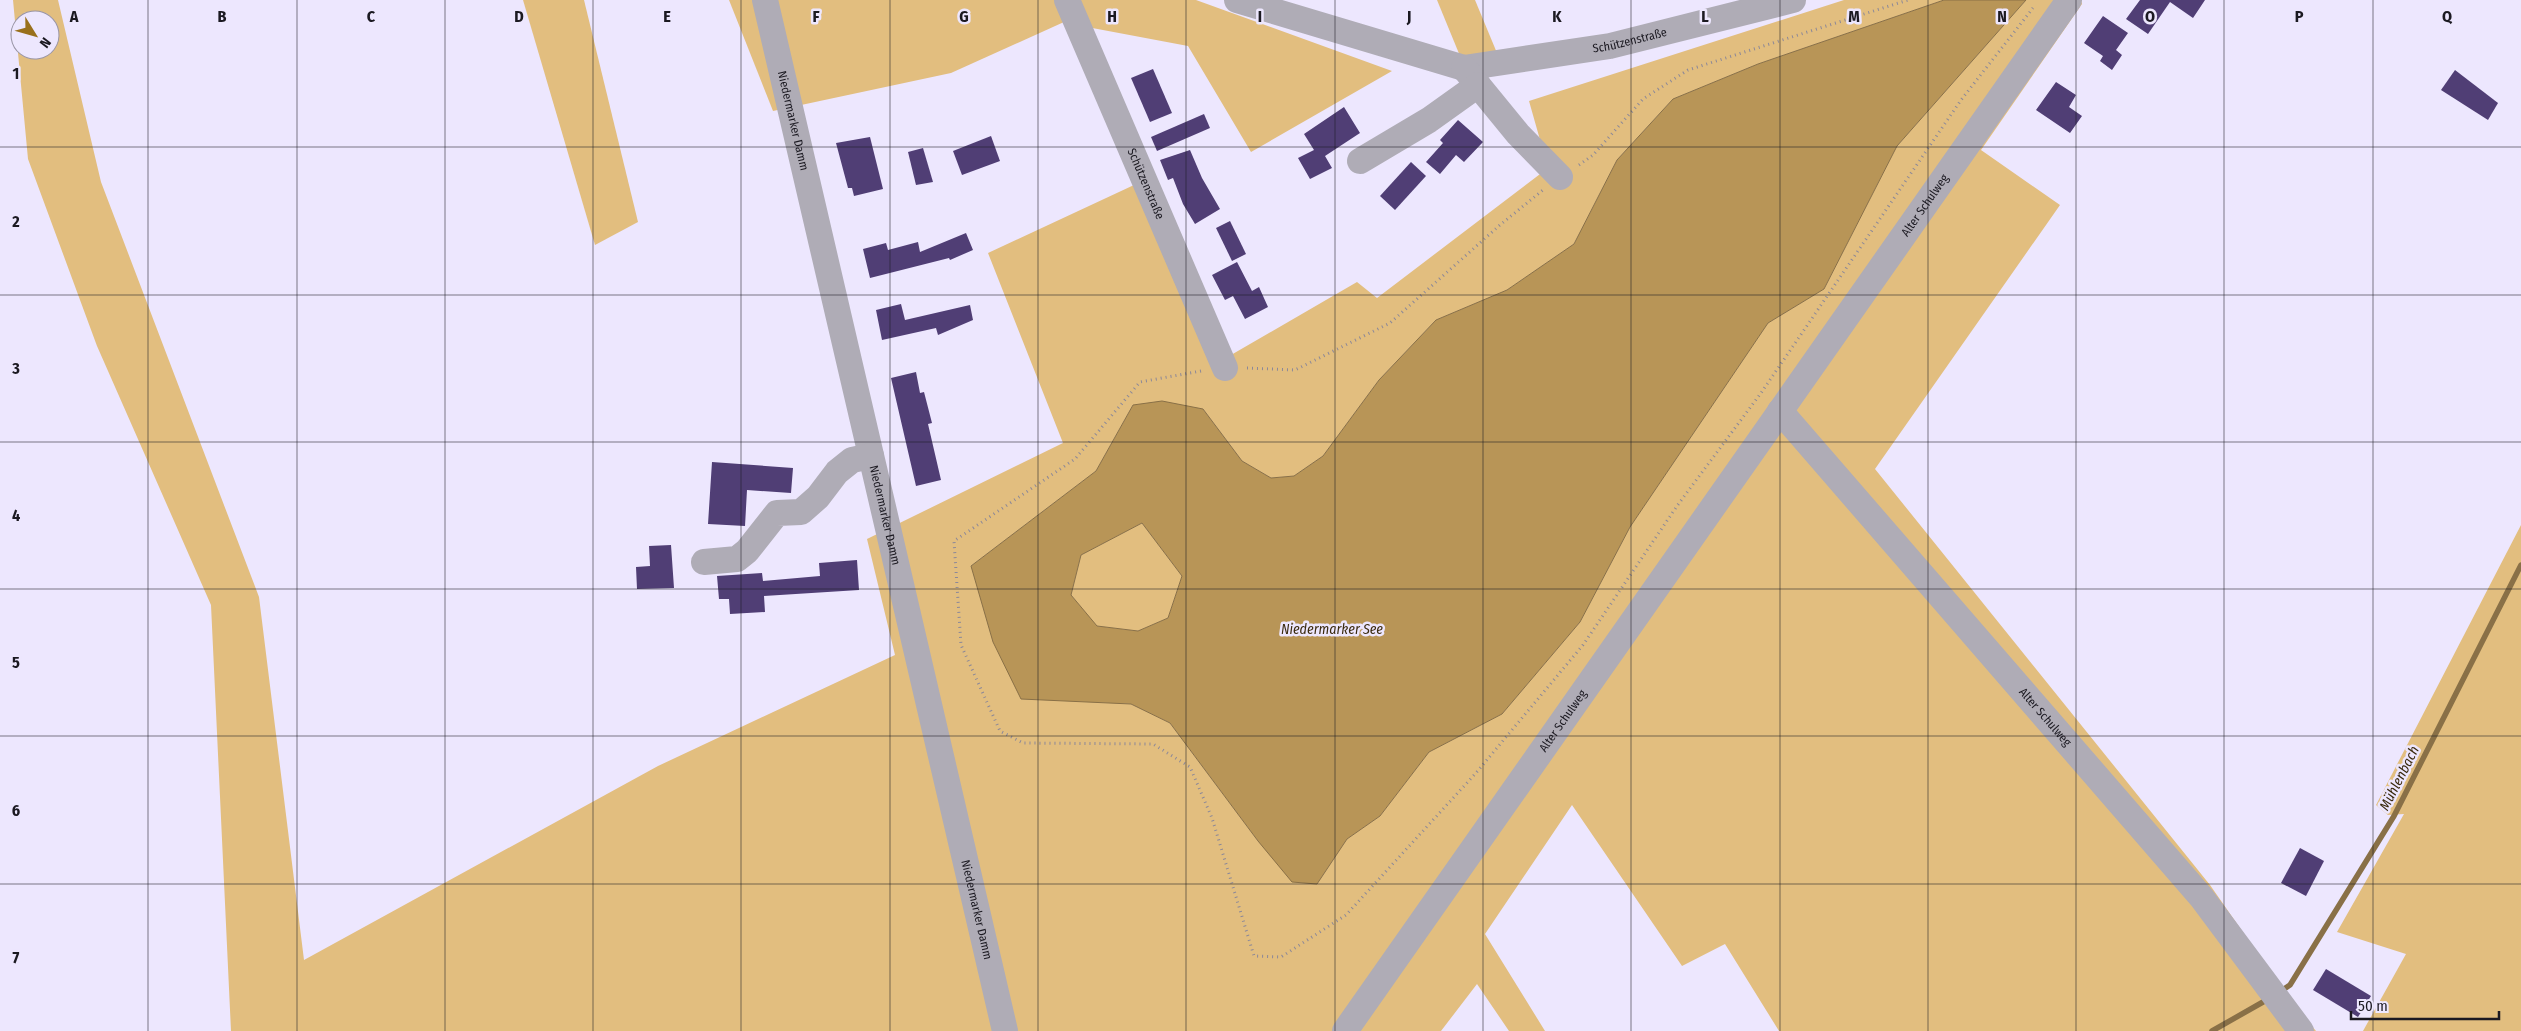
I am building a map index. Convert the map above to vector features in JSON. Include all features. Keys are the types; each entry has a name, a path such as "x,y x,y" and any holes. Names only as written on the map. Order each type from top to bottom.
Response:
{"street":[{"name":"Niedermarker Damm","path":"765,0 1006,1031"},
{"name":"Schützenstraße","path":"1067,0 1226,368"},
{"name":"Schützenstraße","path":"1237,0 1471,76 1610,46 1793,0"},
{"name":"Alter Schulweg","path":"1345,1031 2069,0"},
{"path":"1360,160 1430,120 1471,76 1518,134 1560,177"},
{"name":"Alter Schulweg","path":"1780,411 2202,898 2301,1031"},
{"path":"704,562 737,559 747,551 777,513 801,512 818,497 837,472 852,460 871,456"}],"path":[{"path":"1908,0 1688,70 1642,99 1592,155 1560,177 1500,225 1390,323 1295,370 1226,368 1140,382 1075,458 954,541 961,645 1000,731 1023,743 1153,744 1190,767 1212,818 1254,956 1281,957 1346,915 1476,773 1583,645 1677,506 1760,393 1961,100 2040,0"}],"shaded area":[{"path":"13,0 58,0 101,182 259,597 304,960 658,766 895,655 867,539 1063,443 988,253 1134,185 1212,366 1357,282 1377,298 1548,168 1529,101 1844,0 1944,0 1758,64 1673,99 1617,160 1574,244 1507,290 1436,320 1379,380 1323,456 1294,476 1271,478 1242,461 1203,409 1133,405 1096,471 971,566 1086,701 1131,704 1170,723 1258,841 1317,884 1347,839 1380,816 1429,752 1502,714 1580,622 1630,527 1768,323 1824,289 1897,146 2026,0 2081,0 2082,4 1981,150 2060,205 1875,469 2210,885 2288,997 2316,1031 1779,1031 1725,944 1682,966 1572,805 1485,934 1545,1031 1509,1031 1477,984 1441,1031 231,1031 211,605 97,346 28,159 19,60 60,60 60,10 14,10"},
{"path":"523,0 584,0 638,222 595,245"},
{"path":"729,0 1058,0 1064,22 951,73 773,111"},
{"path":"1078,0 1196,0 1392,71 1251,152 1188,46 1087,27"},
{"path":"1437,0 1475,0 1497,53 1460,56"},
{"path":"1142,523 1182,576 1168,618 1138,631 1096,626 1071,595 1081,555"},
{"path":"2521,525 2521,1031 2363,1031 2406,954 2337,932 2404,814 2388,815 2376,805"}],"water":[{"name":"Niedermarker See","path":"1944,0 2026,0 1897,146 1824,289 1768,323 1630,527 1580,622 1502,714 1429,752 1380,816 1347,839 1317,884 1292,882 1258,841 1170,723 1131,704 1021,699 993,642 971,566 1096,471 1133,405 1162,401 1203,409 1242,461 1271,478 1294,476 1323,456 1379,380 1436,320 1507,290 1574,244 1617,160 1673,99 1758,64","holes":["1142,523 1182,576 1168,618 1138,631 1097,626 1071,595 1081,555"]}],"building":[{"path":"2140,0 2205,0 2193,18 2170,2 2148,34 2126,19"},
{"path":"2103,16 2128,33 2116,50 2122,55 2112,70 2100,61 2103,56 2084,43"},
{"path":"1153,69 1172,113 1150,122 1131,78"},
{"path":"2455,70 2498,103 2488,120 2441,90"},
{"path":"2056,82 2076,95 2069,107 2082,116 2070,133 2036,110"},
{"path":"1344,107 1360,133 1325,156 1332,168 1310,179 1298,158 1314,150 1304,134"},
{"path":"1204,114 1210,128 1157,151 1151,137"},
{"path":"1458,120 1483,142 1464,162 1456,155 1440,174 1426,162 1443,143 1440,140"},
{"path":"991,136 1000,161 962,175 953,151"},
{"path":"870,137 883,189 854,196 852,188 848,188 836,143"},
{"path":"923,148 933,182 916,185 908,152"},
{"path":"1190,150 1202,178 1220,209 1195,224 1183,204 1173,178 1168,180 1160,160"},
{"path":"1411,162 1426,176 1395,210 1380,196"},
{"path":"1230,221 1246,254 1232,261 1216,228"},
{"path":"966,233 973,250 950,260 949,258 870,278 863,249 886,243 888,250 918,242 920,252"},
{"path":"1237,262 1252,291 1259,287 1268,307 1245,319 1233,296 1225,300 1212,275"},
{"path":"901,304 905,320 970,305 973,320 938,335 936,328 882,340 876,310"},
{"path":"916,372 920,393 924,392 932,423 928,424 941,480 916,486 891,378"},
{"path":"712,462 793,468 791,493 747,490 745,526 708,524"},
{"path":"671,545 674,588 637,589 636,567 650,566 649,546"},
{"path":"857,560 859,590 764,596 765,612 730,614 729,599 719,599 717,576 762,573 763,581 820,576 819,563"},
{"path":"2300,848 2324,861 2306,896 2281,883"},
{"path":"2326,969 2371,996 2358,1017 2313,990"}],"waterway":[{"name":"Mühlenbach","path":"2281,991 2290,985 2394,816 2521,565"},
{"name":"Mühlenbach","path":"2212,1031 2263,1002"}]}
